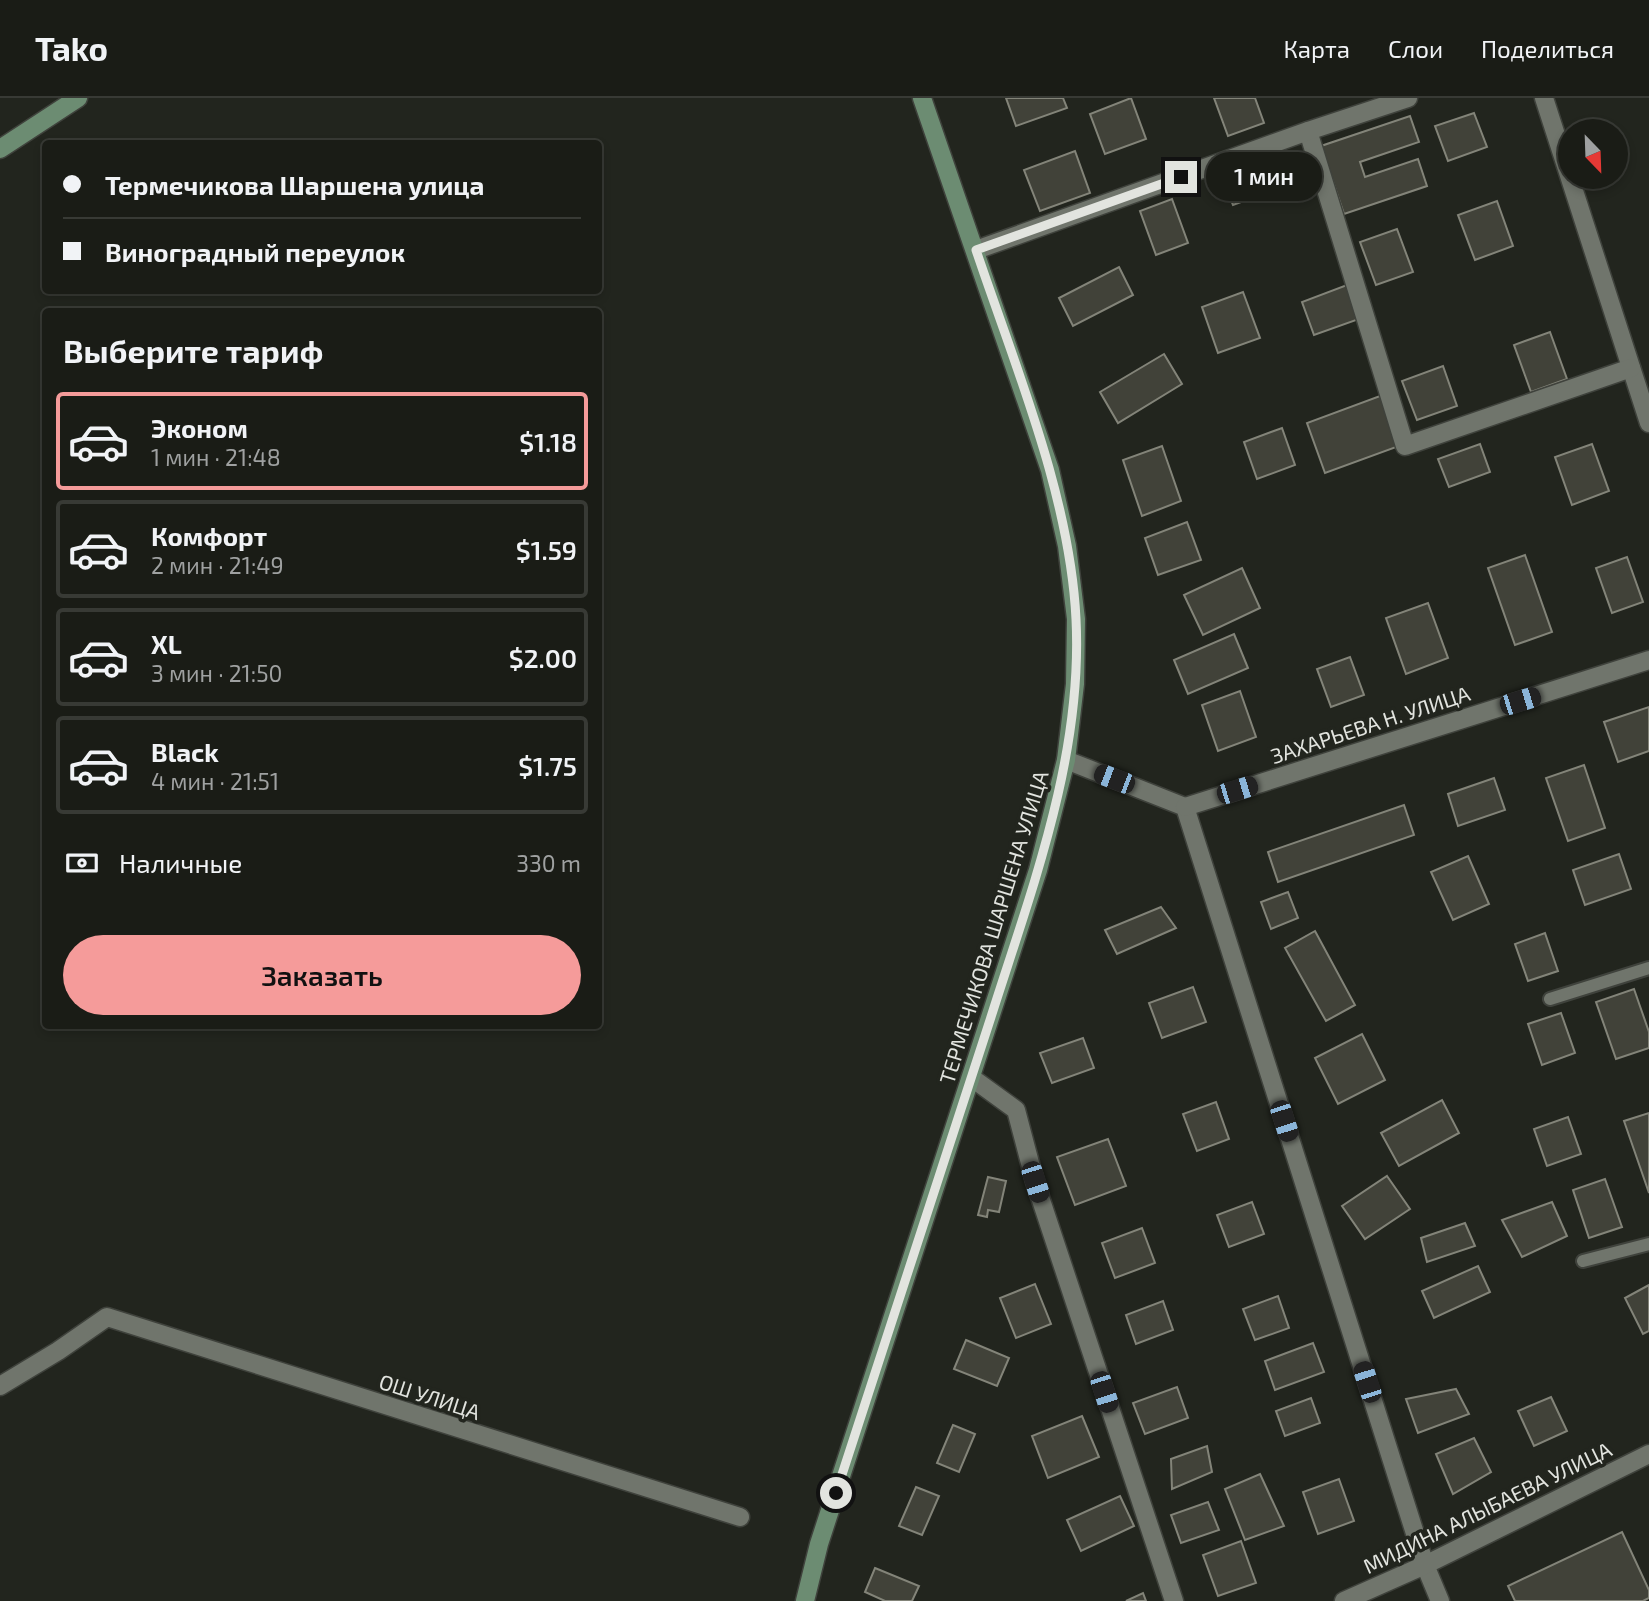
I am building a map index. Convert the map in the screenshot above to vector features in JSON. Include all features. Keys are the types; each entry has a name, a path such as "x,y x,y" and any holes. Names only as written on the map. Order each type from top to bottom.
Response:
{"street":[{"path":"0,149 78,98"},
{"name":"ТЕРМЕЧИКОВА ШАРШЕНА УЛИЦА","path":"805,1601 819,1544 1038,870 1066,760 1075,684 1076,619 1067,546 1050,470 922,98"},
{"path":"976,250 1408,98"},
{"path":"1544,98 1649,423"},
{"path":"1308,131 1405,446 1631,368"},
{"name":"ЗАХАРЬЕВА Н. УЛИЦА","path":"1185,807 1649,660"},
{"path":"1066,760 1185,807 1424,1565 1440,1601"},
{"path":"972,1078 1016,1110 1035,1182 1174,1601"},
{"name":"ОШ УЛИЦА","path":"0,1386 107,1317 740,1517"},
{"name":"МИДИНА АЛЫБАЕВА УЛИЦА","path":"1344,1601 1424,1565 1649,1454"}],"lane":[{"path":"1550,999 1649,968"},
{"path":"1583,1261 1649,1244"}],"building":[{"path":"1006,98 1063,98 1067,108 1016,126"},
{"path":"1131,98 1146,139 1105,154 1090,114"},
{"path":"1214,98 1255,98 1264,123 1228,136"},
{"path":"1474,113 1487,147 1448,161 1435,126"},
{"path":"1410,116 1419,142 1360,162 1365,177 1418,159 1427,186 1344,214 1321,146"},
{"path":"1075,151 1090,193 1040,211 1024,170"},
{"path":"1255,161 1269,192 1233,205 1220,174"},
{"path":"1172,199 1188,243 1156,255 1140,211"},
{"path":"1497,201 1513,246 1475,260 1458,215"},
{"path":"1397,229 1413,272 1376,285 1360,242"},
{"path":"1119,267 1133,295 1073,326 1059,298"},
{"path":"1347,285 1359,319 1314,335 1302,302"},
{"path":"1243,292 1260,338 1218,353 1202,307"},
{"path":"1550,332 1567,379 1531,392 1514,345"},
{"path":"1164,354 1182,384 1118,423 1100,392"},
{"path":"1443,366 1457,406 1417,420 1402,381"},
{"path":"1380,396 1399,446 1325,473 1307,423"},
{"path":"1282,428 1295,465 1257,479 1244,442"},
{"path":"1480,444 1490,472 1449,487 1438,459"},
{"path":"1592,444 1609,491 1572,505 1555,457"},
{"path":"1162,446 1181,501 1142,516 1123,460"},
{"path":"1187,522 1201,560 1158,575 1145,538"},
{"path":"1525,555 1552,632 1515,645 1488,568"},
{"path":"1627,557 1643,602 1612,613 1596,568"},
{"path":"1242,568 1260,608 1203,635 1184,595"},
{"path":"1428,603 1448,658 1406,674 1386,618"},
{"path":"1234,634 1248,668 1188,694 1174,660"},
{"path":"1350,657 1364,695 1331,707 1317,669"},
{"path":"1240,691 1256,737 1218,751 1202,705"},
{"path":"1649,707 1649,751 1618,762 1604,722"},
{"path":"1584,765 1605,828 1568,841 1546,778"},
{"path":"1494,778 1505,810 1458,826 1448,794"},
{"path":"1404,805 1414,835 1278,882 1268,852"},
{"path":"1619,854 1631,889 1585,905 1573,870"},
{"path":"1468,856 1489,904 1453,920 1431,872"},
{"path":"1288,892 1298,918 1271,929 1261,902"},
{"path":"1161,907 1176,928 1117,954 1105,930"},
{"path":"1315,931 1355,1005 1326,1021 1285,948"},
{"path":"1545,933 1558,971 1528,981 1515,944"},
{"path":"1193,987 1206,1022 1162,1038 1149,1003"},
{"path":"1634,989 1649,1032 1649,1048 1616,1059 1596,1002"},
{"path":"1561,1013 1575,1053 1542,1065 1528,1024"},
{"path":"1362,1034 1385,1080 1338,1104 1315,1058"},
{"path":"1083,1038 1094,1068 1052,1083 1040,1053"},
{"path":"1442,1100 1459,1133 1399,1166 1381,1133"},
{"path":"1216,1102 1229,1139 1197,1151 1183,1114"},
{"path":"1649,1113 1649,1193 1624,1121"},
{"path":"1568,1117 1581,1154 1547,1166 1534,1129"},
{"path":"1108,1139 1126,1186 1075,1205 1057,1157"},
{"path":"1387,1176 1410,1209 1365,1239 1342,1206"},
{"path":"988,1177 1006,1181 999,1212 988,1210 987,1217 978,1215"},
{"path":"1605,1179 1622,1227 1589,1238 1573,1190"},
{"path":"1252,1202 1264,1234 1229,1247 1217,1215"},
{"path":"1552,1202 1567,1236 1522,1257 1502,1220"},
{"path":"1465,1223 1475,1246 1427,1262 1421,1238"},
{"path":"1142,1228 1155,1263 1115,1278 1102,1243"},
{"path":"1478,1266 1490,1292 1434,1318 1422,1291"},
{"path":"1035,1284 1051,1324 1016,1338 1000,1298"},
{"path":"1649,1285 1649,1331 1643,1334 1625,1298"},
{"path":"1278,1296 1289,1328 1255,1340 1243,1309"},
{"path":"1163,1301 1173,1330 1136,1344 1126,1315"},
{"path":"966,1340 1009,1358 997,1386 954,1369"},
{"path":"1313,1343 1324,1372 1275,1390 1265,1361"},
{"path":"1177,1387 1188,1418 1145,1434 1133,1403"},
{"path":"1456,1389 1469,1414 1418,1433 1406,1399"},
{"path":"1551,1397 1567,1431 1534,1446 1518,1411"},
{"path":"1311,1398 1320,1423 1285,1436 1276,1411"},
{"path":"1082,1416 1099,1457 1048,1478 1032,1436"},
{"path":"953,1425 975,1434 959,1472 937,1463"},
{"path":"1474,1438 1491,1472 1453,1494 1436,1454"},
{"path":"1207,1446 1212,1472 1172,1489 1171,1459"},
{"path":"1260,1474 1284,1526 1245,1540 1225,1489"},
{"path":"1339,1479 1354,1521 1318,1534 1303,1492"},
{"path":"916,1487 939,1496 922,1535 899,1526"},
{"path":"1120,1496 1134,1526 1081,1551 1067,1520"},
{"path":"1208,1502 1219,1530 1181,1543 1171,1515"},
{"path":"1622,1532 1649,1590 1649,1598 1643,1601 1515,1601 1508,1586"},
{"path":"1241,1541 1256,1583 1218,1596 1203,1555"},
{"path":"875,1568 919,1586 912,1601 885,1601 865,1592"},
{"path":"1143,1593 1146,1601 1126,1601"}],"route":[{"path":"836,1493 1038,870 1066,760 1075,684 1076,619 1067,546 1050,470 976,250 1181,177"}]}
